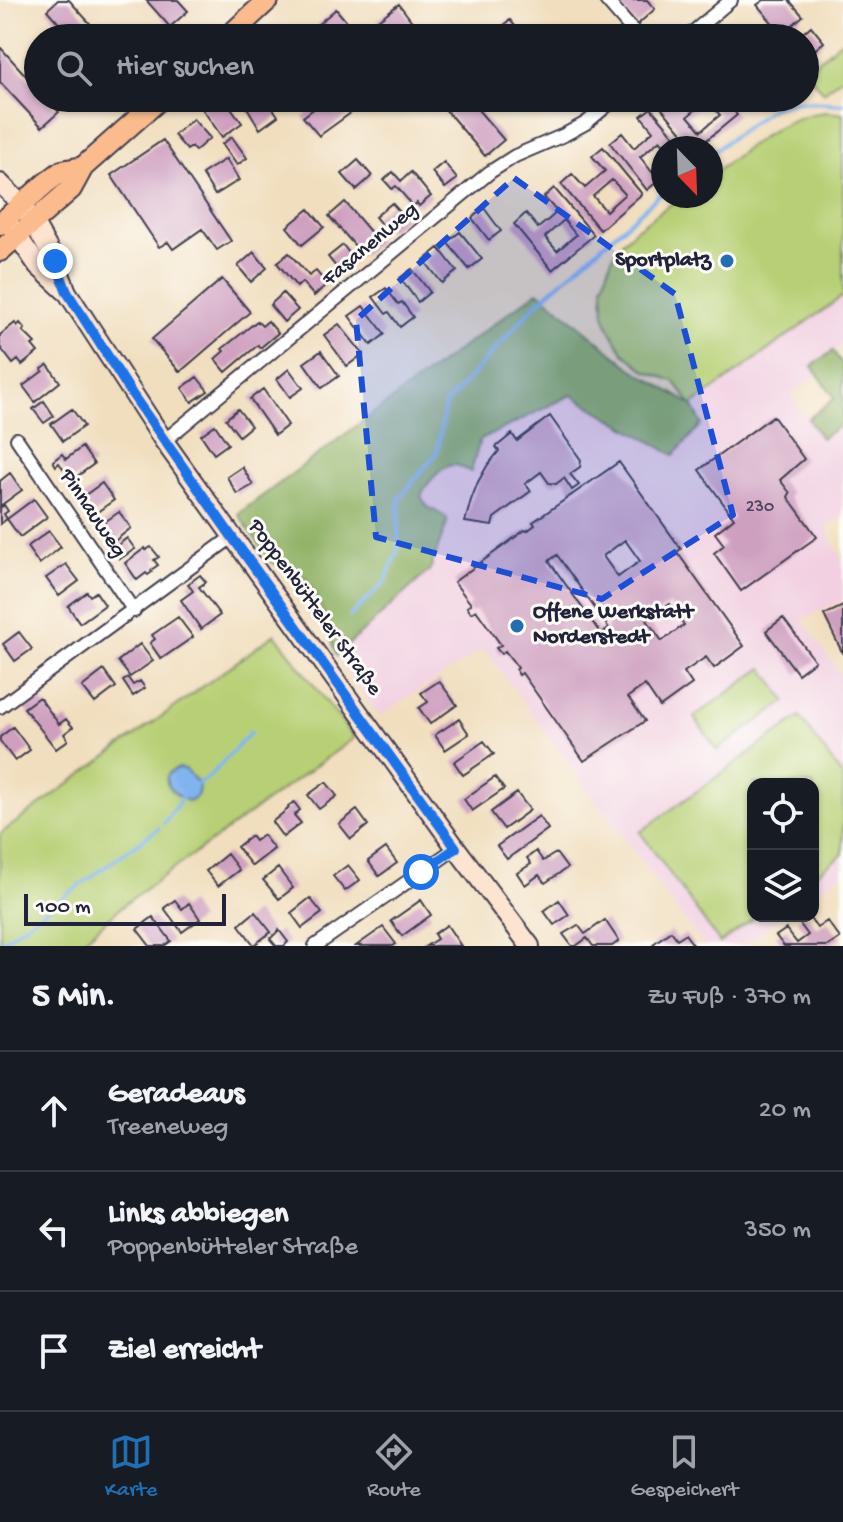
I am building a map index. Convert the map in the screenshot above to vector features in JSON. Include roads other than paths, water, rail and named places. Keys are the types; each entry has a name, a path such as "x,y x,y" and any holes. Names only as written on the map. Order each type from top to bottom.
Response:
{"main road":[{"path":"242,24 268,0"},
{"path":"0,251 18,237 27,214 46,183 62,171 83,167 145,112"},
{"name":"Poppenbütteler Straße","path":"0,183 27,214 55,261 67,292 164,441 456,848 530,946"},
{"path":"2,218 27,214"},
{"name":"Poppenbütteler Straße","path":"2,218 38,266 67,292"}],"street":[{"path":"606,0 627,24"},
{"path":"703,24 731,0"},
{"name":"Fasanenweg","path":"164,441 490,172 515,156 586,123 599,112"},
{"name":"Pinnauweg","path":"17,439 134,611"},
{"path":"0,707 232,537"},
{"path":"315,946 456,848"}],"water":[{"path":"179,768 186,770 199,784 198,794 193,800 182,798 168,785 167,775"}],"waterway":[{"path":"819,102 843,104"},
{"path":"723,144 766,112"},
{"path":"350,616 385,582 398,550 399,499 437,453 445,405 536,304 651,203"},
{"path":"196,785 209,777 251,732"},
{"path":"164,823 183,796"},
{"path":"0,943 159,828"}],"place":[{"name":"Sportplatz","path":"727,261"},
{"name":"Offene Werkstatt Norderstedt","path":"517,626"}]}
